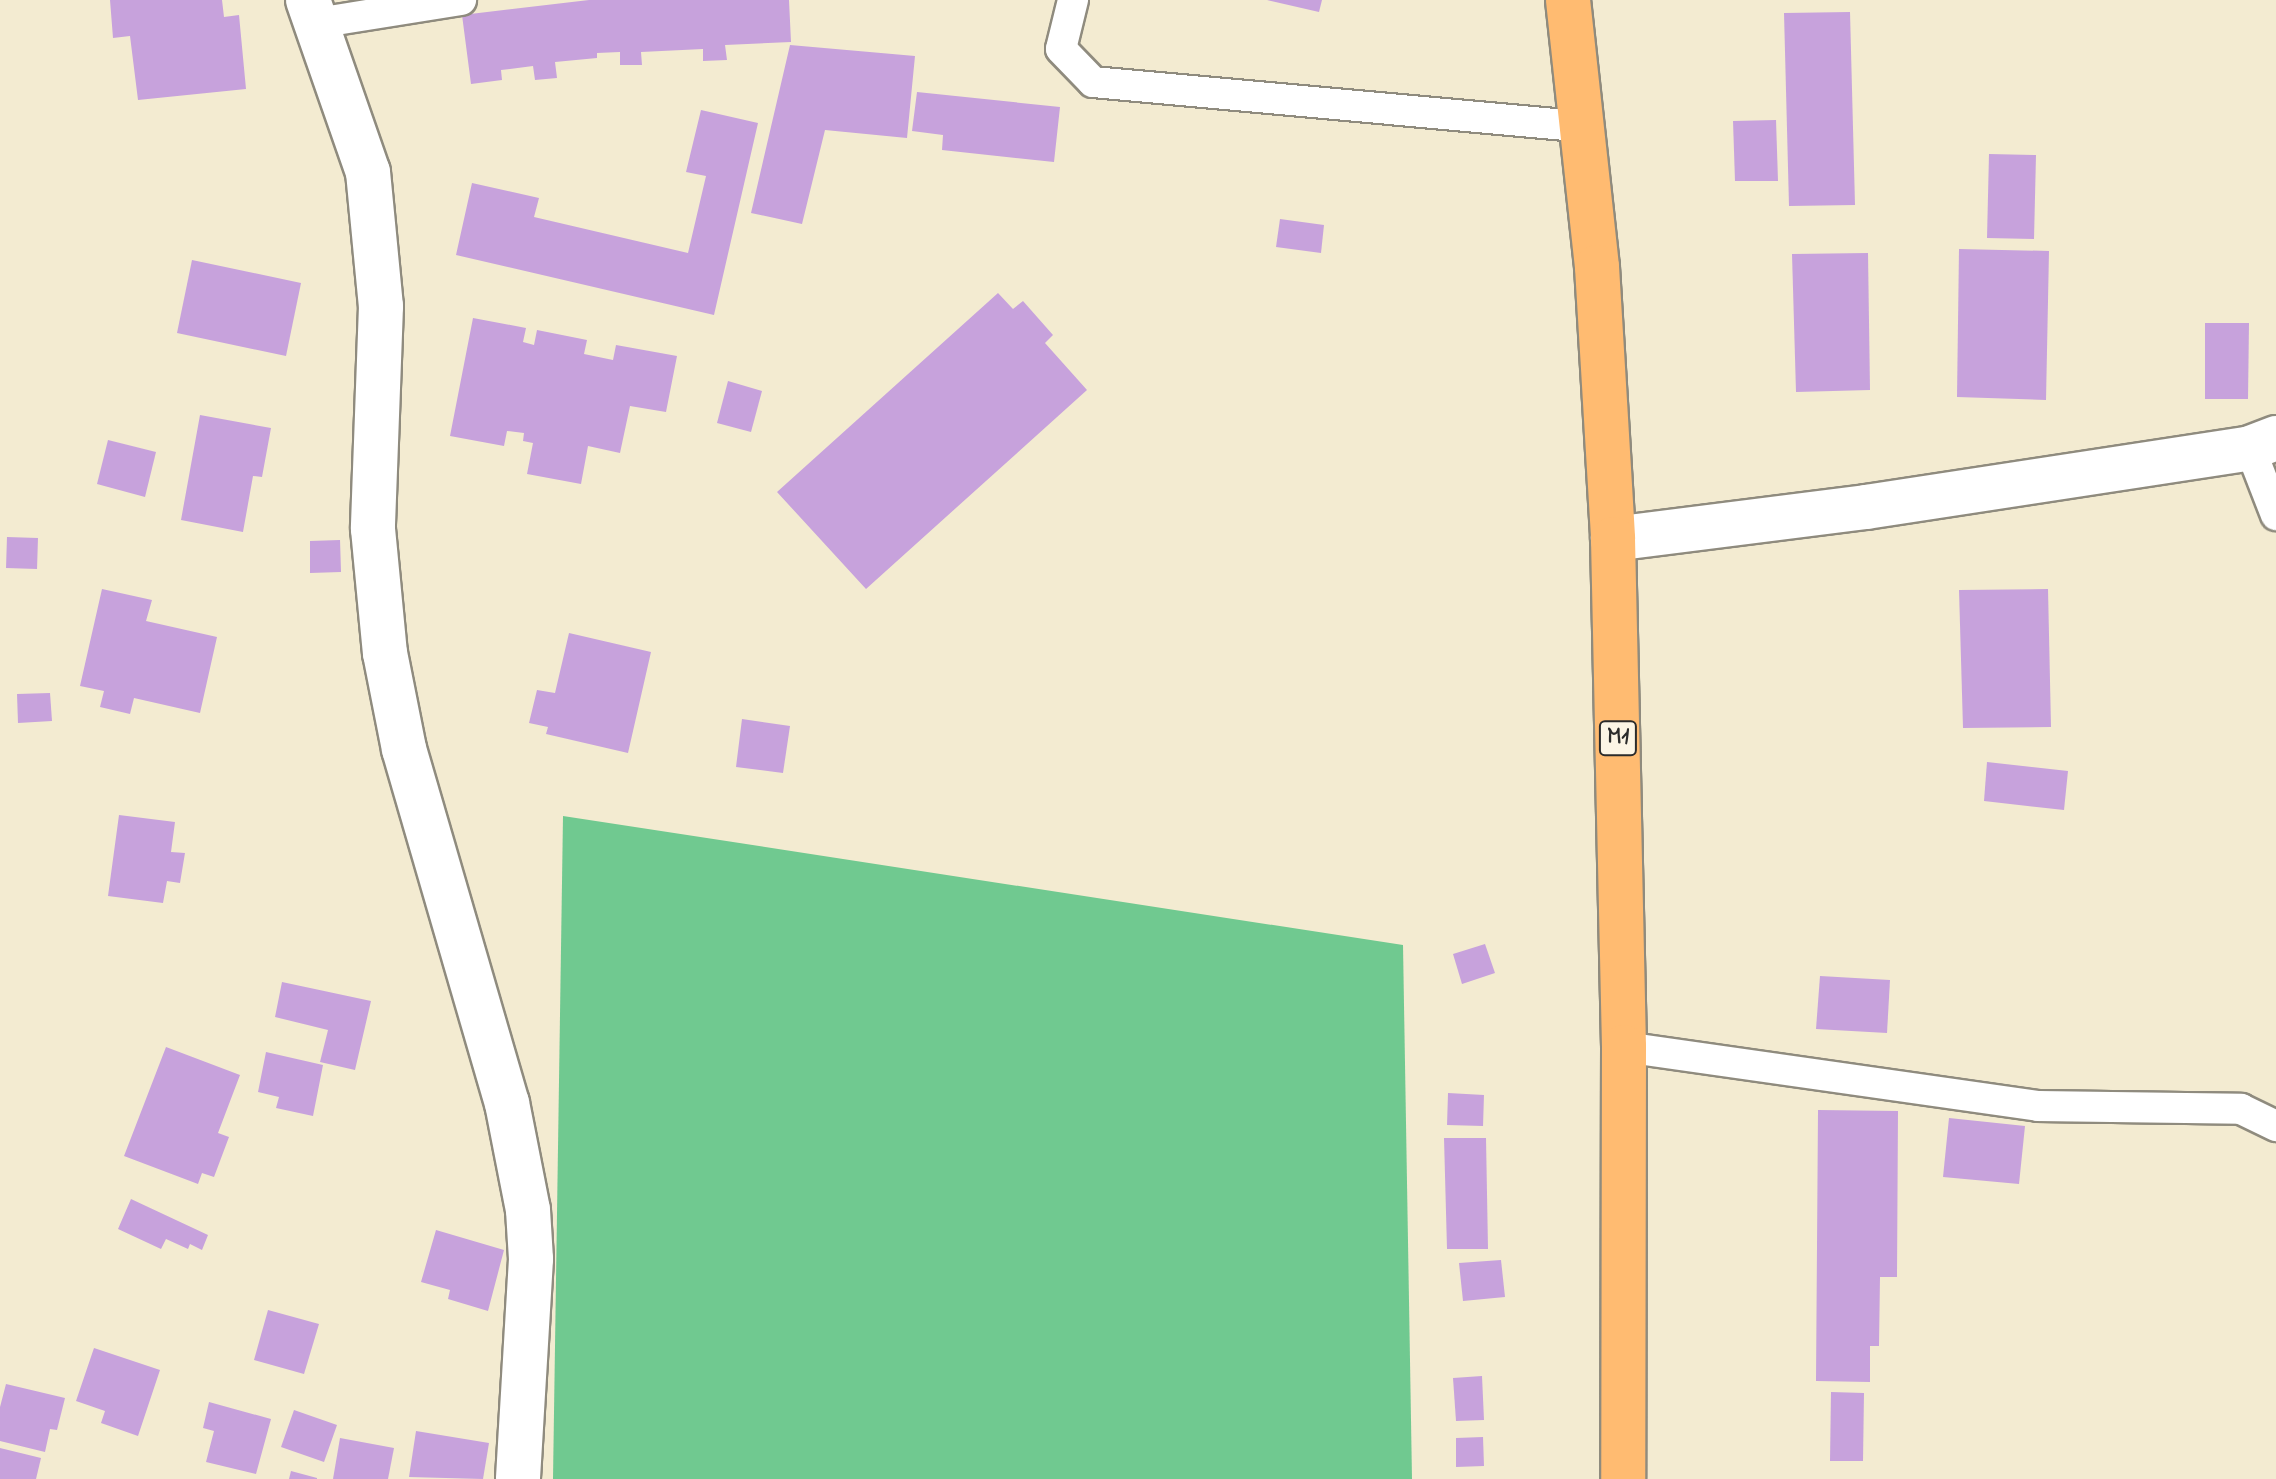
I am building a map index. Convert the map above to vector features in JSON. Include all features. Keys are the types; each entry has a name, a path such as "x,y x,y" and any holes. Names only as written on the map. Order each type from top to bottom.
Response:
{"highway":[{"name":"M1","path":"1568,0 1597,267 1613,539 1624,1047 1623,1479"}],"street":[{"path":"313,11 368,172 381,306 373,529 385,653 404,749 507,1103 528,1210 531,1259 518,1479"},
{"path":"1613,539 1866,507 2263,443"}],"lane":[{"path":"313,11 461,0"},
{"path":"1073,0 1061,49 1093,82 1584,127"},
{"path":"2263,443 2276,515"},
{"path":"1624,1047 2038,1106 2241,1109 2276,1126"}],"green space":[{"path":"563,816 1403,945 1412,1479 553,1479"}],"building":[{"path":"110,0 222,0 224,17 239,15 246,89 138,100 130,36 113,38"},
{"path":"589,0 789,0 791,42 725,45 727,60 703,61 703,49 641,52 642,65 620,65 620,52 597,53 597,58 555,62 557,78 535,80 533,66 501,70 502,80 471,84 462,15"},
{"path":"1267,0 1322,0 1319,12"},
{"path":"1850,12 1855,205 1789,206 1784,13"},
{"path":"790,45 915,56 907,138 825,130 802,224 751,213"},
{"path":"917,92 1060,107 1054,162 942,150 943,135 912,131"},
{"path":"701,110 758,123 714,315 456,255 472,183 539,198 534,217 688,253 706,176 686,172"},
{"path":"1776,120 1778,181 1735,181 1733,121"},
{"path":"1989,154 2036,155 2034,239 1987,238"},
{"path":"1280,219 1324,225 1321,253 1276,247"},
{"path":"1959,249 2049,251 2046,400 1957,397"},
{"path":"1868,253 1870,390 1796,392 1792,254"},
{"path":"192,260 301,283 286,356 177,333"},
{"path":"998,293 1013,309 1023,301 1053,335 1045,343 1087,390 866,589 777,492"},
{"path":"473,318 526,328 523,342 534,345 537,330 587,340 584,354 613,360 616,345 677,356 666,412 630,406 620,453 588,446 581,484 527,474 533,443 523,441 524,433 507,431 504,446 450,436"},
{"path":"2205,323 2249,323 2248,399 2205,399"},
{"path":"728,381 762,391 751,432 717,423"},
{"path":"200,415 271,428 262,477 253,476 243,532 181,520"},
{"path":"108,440 156,452 145,497 97,484"},
{"path":"7,537 38,538 37,569 6,568"},
{"path":"340,540 341,572 310,573 310,541"},
{"path":"102,589 152,600 146,621 217,637 200,713 134,698 130,714 100,707 104,691 80,686"},
{"path":"2048,589 2051,727 1963,728 1959,590"},
{"path":"569,633 651,652 628,753 546,734 548,727 529,723 537,690 555,693"},
{"path":"50,693 52,721 18,723 17,694"},
{"path":"742,719 790,726 783,773 736,767"},
{"path":"1987,762 2068,771 2064,810 1984,801"},
{"path":"119,815 175,822 171,852 185,853 180,883 167,881 163,903 108,896"},
{"path":"1485,944 1495,973 1462,984 1453,954"},
{"path":"1820,976 1890,980 1887,1033 1816,1029"},
{"path":"282,982 371,1001 355,1070 320,1062 328,1030 275,1017"},
{"path":"166,1047 240,1075 218,1133 229,1137 214,1177 202,1173 198,1184 124,1156"},
{"path":"266,1052 323,1065 313,1116 276,1108 279,1097 258,1092"},
{"path":"1448,1093 1484,1095 1483,1126 1447,1125"},
{"path":"1818,1110 1898,1111 1897,1277 1880,1277 1879,1346 1870,1346 1870,1382 1816,1381"},
{"path":"1949,1118 2025,1126 2019,1184 1943,1177"},
{"path":"1444,1138 1486,1138 1488,1249 1447,1249"},
{"path":"131,1199 208,1235 202,1250 190,1244 188,1249 166,1239 161,1249 118,1229"},
{"path":"436,1230 504,1250 488,1311 448,1299 450,1290 421,1282"},
{"path":"1501,1260 1505,1297 1463,1301 1459,1263"},
{"path":"268,1310 319,1324 304,1374 254,1360"},
{"path":"94,1348 160,1370 138,1436 101,1423 105,1411 76,1401"},
{"path":"1482,1376 1484,1420 1456,1421 1453,1378"},
{"path":"6,1384 65,1398 57,1430 50,1429 45,1452 0,1441 0,1407"},
{"path":"1831,1392 1864,1393 1863,1461 1830,1461"},
{"path":"209,1402 271,1419 256,1474 206,1462 214,1431 203,1428"},
{"path":"294,1410 337,1425 324,1462 281,1447"},
{"path":"416,1431 489,1443 483,1479 409,1477"},
{"path":"1483,1437 1484,1466 1456,1467 1456,1438"},
{"path":"340,1438 394,1448 388,1479 333,1479"},
{"path":"0,1448 41,1458 36,1479 0,1479"},
{"path":"291,1471 317,1478 317,1479 289,1479"}]}
